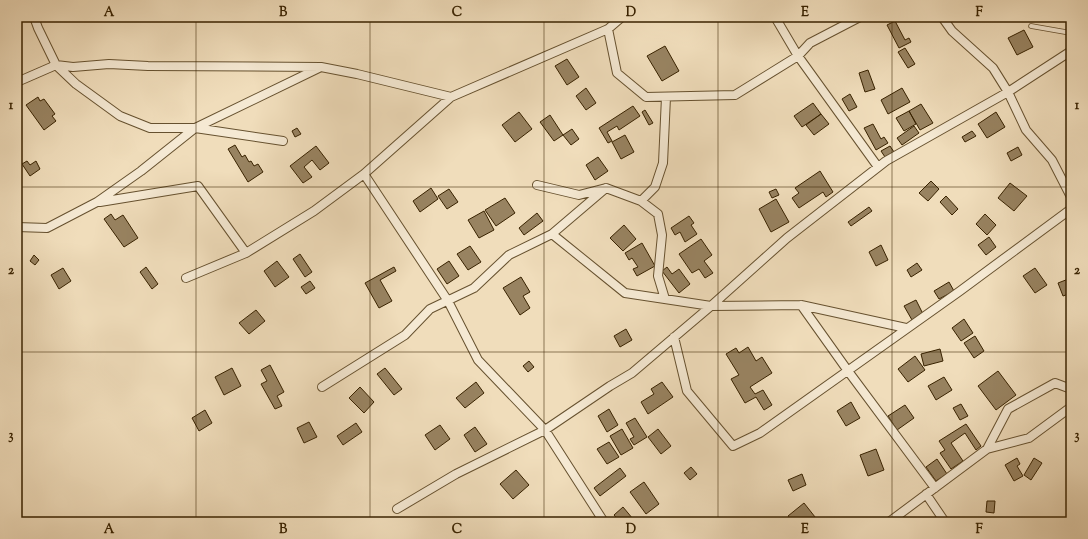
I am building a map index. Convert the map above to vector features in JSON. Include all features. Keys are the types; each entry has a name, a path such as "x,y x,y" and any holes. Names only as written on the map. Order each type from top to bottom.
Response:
{"street":[{"path":"34,17 56,64 76,84 120,116 150,128 195,128 283,141"},
{"path":"186,278 246,253 314,211 364,174 451,97 608,29 622,17"},
{"path":"775,17 798,56 878,167"},
{"path":"608,29 617,72 646,98 735,95 798,56 810,43 860,17"},
{"path":"942,17 952,31 993,68 1008,92 1026,130 1052,160 1071,197"},
{"path":"397,509 456,474 545,430 632,373 711,306 787,238 886,161 1008,92 1071,51"},
{"path":"17,82 56,64 73,67 109,64 148,66 321,67 357,74 451,97"},
{"path":"17,227 47,228 97,202 141,171 195,128 321,67"},
{"path":"641,201 655,187 663,162 666,97"},
{"path":"364,174 448,301 478,360 545,430 604,522"},
{"path":"537,185 579,195 606,188 641,201 658,214 662,235 658,276 665,299"},
{"path":"97,202 198,186 246,253"},
{"path":"322,387 405,335 430,309 474,288 509,255 552,234 606,188"},
{"path":"674,337 687,391 733,446 760,433 960,291 1071,208"},
{"path":"552,234 625,294 711,306 801,305 906,328"},
{"path":"801,305 935,488"},
{"path":"987,449 1008,409 1054,382 1071,389"},
{"path":"889,522 987,449 1029,438 1070,411"},
{"path":"926,494 945,522"}],"lane":[{"path":"1031,26 1071,33"}],"building":[{"path":"895,21 905,40 909,38 911,42 899,48 887,25"},
{"path":"1024,30 1033,47 1017,55 1008,38"},
{"path":"665,46 679,71 662,81 647,56"},
{"path":"905,48 915,64 908,68 898,52"},
{"path":"567,59 579,77 567,85 555,66"},
{"path":"868,70 875,89 865,92 859,73"},
{"path":"586,88 596,103 586,110 576,96"},
{"path":"902,88 910,102 888,114 881,100"},
{"path":"850,94 857,107 849,111 842,99"},
{"path":"38,97 40,101 44,99 55,114 52,116 56,121 44,130 26,105"},
{"path":"813,103 821,114 802,127 794,116"},
{"path":"921,104 933,123 920,130 909,111"},
{"path":"633,106 640,116 619,130 617,126 607,132 612,141 608,143 599,128"},
{"path":"645,110 653,123 649,125 642,112"},
{"path":"909,111 916,124 904,131 896,118"},
{"path":"519,112 532,129 515,142 502,125"},
{"path":"996,112 1005,127 987,138 978,124"},
{"path":"821,114 829,124 814,135 806,125"},
{"path":"550,115 563,135 554,141 540,122"},
{"path":"873,124 881,139 884,137 888,143 876,150 864,128"},
{"path":"914,126 919,133 902,145 897,138"},
{"path":"297,128 301,134 295,137 292,131"},
{"path":"572,129 579,139 571,145 563,135"},
{"path":"972,131 976,136 965,142 962,137"},
{"path":"625,135 634,152 621,159 612,142"},
{"path":"235,145 242,157 245,155 249,162 251,161 254,166 258,164 263,172 248,182 228,149"},
{"path":"316,146 329,163 320,170 312,160 304,167 312,177 303,183 290,166"},
{"path":"890,146 894,152 885,157 881,151"},
{"path":"1018,147 1022,155 1011,161 1007,153"},
{"path":"598,157 608,171 595,180 586,165"},
{"path":"27,161 30,165 36,161 40,169 30,176 22,164"},
{"path":"820,171 833,192 826,197 823,192 799,208 792,198 799,193 795,188"},
{"path":"931,181 939,189 928,201 919,193"},
{"path":"1010,183 1027,196 1014,211 998,198"},
{"path":"431,188 438,199 420,212 413,201"},
{"path":"449,189 458,202 447,209 438,196"},
{"path":"776,189 779,195 772,198 769,192"},
{"path":"946,196 958,209 952,215 940,202"},
{"path":"505,198 515,213 496,226 485,210"},
{"path":"776,199 789,222 771,232 759,209"},
{"path":"869,207 872,211 851,226 848,222"},
{"path":"484,211 494,230 479,238 468,220"},
{"path":"537,213 543,221 524,235 519,228"},
{"path":"111,214 115,220 123,215 138,238 124,247 104,219"},
{"path":"985,214 996,225 987,235 976,224"},
{"path":"689,216 694,223 691,225 697,234 685,242 680,232 675,235 671,228"},
{"path":"624,225 636,239 623,251 610,238"},
{"path":"989,237 996,247 986,255 978,245"},
{"path":"701,239 712,255 704,261 713,273 705,278 699,269 692,273 679,254"},
{"path":"642,243 655,266 637,276 633,269 638,267 632,258 629,260 625,253"},
{"path":"881,245 888,260 876,266 869,252"},
{"path":"470,246 481,262 468,270 457,254"},
{"path":"300,254 312,272 305,277 293,259"},
{"path":"34,255 39,260 35,265 30,261"},
{"path":"277,261 289,277 275,287 264,271"},
{"path":"449,261 459,276 447,284 437,269"},
{"path":"917,263 922,270 911,277 907,270"},
{"path":"146,267 158,284 152,289 140,272"},
{"path":"394,267 396,271 380,280 392,301 379,308 365,283"},
{"path":"667,267 672,274 679,269 690,284 679,293 662,271"},
{"path":"63,268 71,281 59,289 51,275"},
{"path":"1035,268 1047,285 1035,293 1023,276"},
{"path":"521,277 530,292 523,296 530,308 520,315 503,288"},
{"path":"1071,278 1071,293 1063,296 1058,283"},
{"path":"310,281 315,288 306,294 301,287"},
{"path":"949,282 954,291 939,299 934,291"},
{"path":"916,300 923,314 912,320 904,306"},
{"path":"256,310 265,321 249,334 239,323"},
{"path":"964,319 973,333 961,341 952,328"},
{"path":"626,329 632,340 620,347 614,336"},
{"path":"975,336 984,351 974,358 964,343"},
{"path":"748,347 756,361 762,357 772,373 750,387 755,394 763,390 772,405 764,410 756,397 745,403 731,379 739,375 726,354 736,348 739,353"},
{"path":"940,349 943,361 924,366 921,354"},
{"path":"915,356 925,370 908,382 898,369"},
{"path":"529,361 534,367 528,372 523,366"},
{"path":"270,365 284,392 277,396 282,406 275,409 261,384 267,381 261,370"},
{"path":"232,368 241,386 224,395 215,377"},
{"path":"385,368 402,389 394,395 377,374"},
{"path":"998,371 1016,395 996,410 978,386"},
{"path":"944,377 952,390 936,400 928,386"},
{"path":"476,382 484,393 465,408 456,398"},
{"path":"662,382 673,397 648,414 641,402 654,394 651,389"},
{"path":"360,387 374,402 364,413 349,398"},
{"path":"851,402 860,418 846,426 837,411"},
{"path":"961,404 968,416 960,420 953,408"},
{"path":"905,405 914,418 897,430 888,416"},
{"path":"609,409 618,425 607,432 598,416"},
{"path":"205,410 212,423 199,431 192,418"},
{"path":"635,418 647,437 634,445 630,439 634,437 626,423"},
{"path":"309,422 317,437 304,443 297,428"},
{"path":"356,423 362,432 343,445 337,436"},
{"path":"966,424 981,446 976,450 965,433 951,443 963,461 951,469 940,453 945,450 939,441"},
{"path":"440,425 450,439 435,450 425,435"},
{"path":"475,427 487,444 475,452 464,435"},
{"path":"622,429 633,448 621,455 610,436"},
{"path":"658,429 671,446 661,454 648,437"},
{"path":"609,442 619,457 607,464 597,449"},
{"path":"876,449 884,470 868,476 860,455"},
{"path":"1017,458 1020,464 1017,466 1023,476 1014,481 1005,465"},
{"path":"1034,458 1042,463 1031,480 1024,475"},
{"path":"937,459 947,474 936,481 926,467"},
{"path":"691,467 697,474 690,480 684,473"},
{"path":"620,468 626,476 600,496 594,488"},
{"path":"516,470 529,485 513,499 500,484"},
{"path":"802,474 806,485 793,491 788,480"},
{"path":"644,482 659,504 646,514 630,492"},
{"path":"987,501 995,501 994,513 986,512"},
{"path":"804,503 819,522 792,522 788,516"},
{"path":"623,507 633,519 629,522 620,522 614,515"}]}
